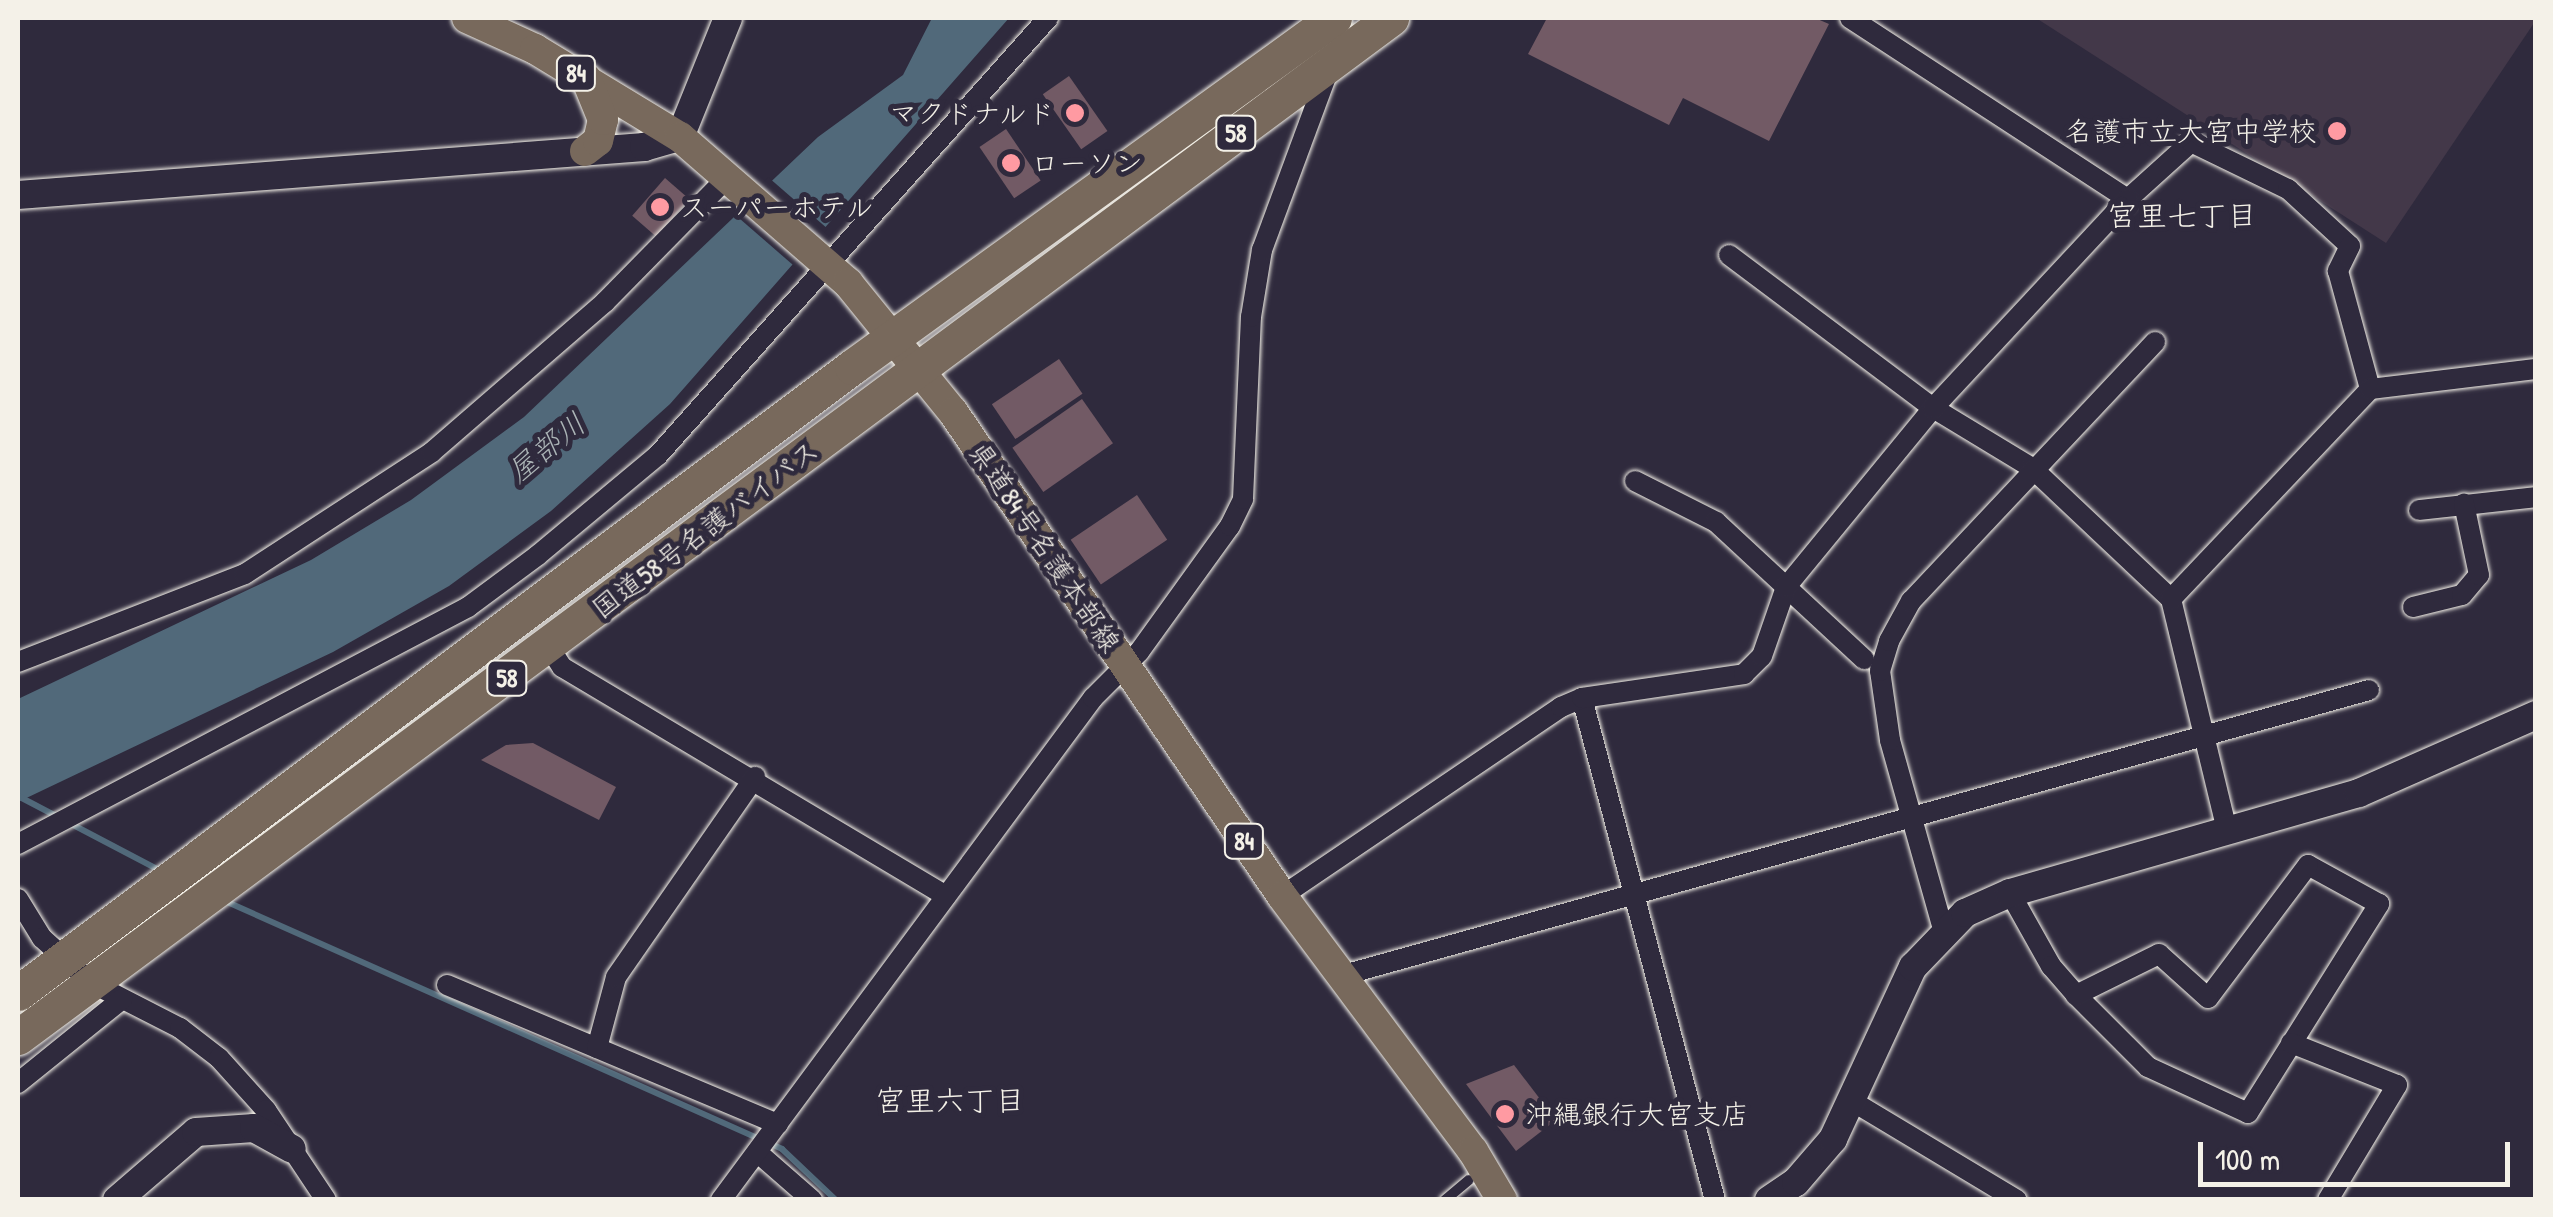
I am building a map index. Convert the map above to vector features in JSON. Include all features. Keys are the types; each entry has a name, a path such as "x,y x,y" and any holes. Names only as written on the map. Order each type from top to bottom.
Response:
{"highway":[{"name":"国道58号名護バイパス","path":"18,993 894,338 1322,32 1391,18"},
{"name":"国道58号名護バイパス","path":"18,1038 107,991 549,647 918,368 1322,32"}],"main road":[{"name":"県道84号名護本部線","path":"467,18 586,78 680,137 825,259 918,368 1282,896 1473,1151 1502,1200"},
{"path":"585,151 598,141 603,120 586,78"}],"street":[{"path":"18,196 585,151 680,137 728,18"},
{"path":"18,844 468,607 658,455 825,259 1048,18"},
{"path":"1850,18 2128,199"},
{"path":"722,1200 946,896 1184,591 1243,500 1251,317 1262,250 1322,32"},
{"path":"1282,896 1437,786 1582,698 1744,674 1762,656 1786,587 1933,408 2128,199 2191,142 2288,189 2350,246 2338,270 2370,390"},
{"path":"18,662 245,574 432,452 605,302 732,179"},
{"path":"1730,254 1933,408 2032,468 2171,599 2201,734 2228,831"},
{"path":"1943,929 1910,813 1880,671 1889,641 1900,614 2032,468 2155,342"},
{"path":"2171,599 2370,390 2536,369"},
{"path":"1635,481 1716,522 1864,659"},
{"path":"2418,510 2536,497"},
{"path":"2413,607 2462,595 2479,575 2464,504"},
{"path":"468,607 493,637"},
{"path":"549,647 562,667 755,777 946,896"},
{"path":"1340,976 1636,897 1910,813 2369,690"},
{"path":"1582,698 1716,1200"},
{"path":"1769,1200 1815,1162 1852,1101 1892,1004 1943,929 2010,893 2359,793 2536,715"},
{"path":"597,1048 616,977 755,777"},
{"path":"2010,893 2051,966 2076,995 2148,1066 2248,1112 2379,904 2308,865 2208,998 2159,954 2076,995"},
{"path":"18,900 63,960 107,991 180,1028 219,1058 292,1148 326,1200"},
{"path":"447,985 778,1124"},
{"path":"18,1084 107,991"},
{"path":"2292,1042 2397,1085 2328,1200"},
{"path":"1852,1101 2017,1200"},
{"path":"116,1200 196,1132 254,1128 292,1148"},
{"path":"758,1152 812,1200"}],"lane":[{"path":"1445,1200 1469,1180"}],"shaded area":[{"name":"名護市立大宮中学校","path":"2036,18 2535,18 2536,20 2386,243"}],"water":[{"name":"屋部川","path":"932,18 1009,18 670,404 551,511 449,586 333,652 18,802 18,699 311,560 411,500 524,417 818,137 903,75"}],"pier":[{"path":"768,177 828,229 795,267 735,215"}],"building":[{"path":"1547,18 1815,18 1829,24 1769,141 1683,98 1669,125 1528,54"},
{"name":"マクドナルド","path":"1069,76 1107,131 1081,149 1043,94"},
{"name":"ローソン","path":"1006,129 1041,180 1014,198 979,147"},
{"name":"スーパーホテル","path":"665,178 689,199 656,237 632,216"},
{"path":"1059,359 1082,394 1015,439 992,404"},
{"path":"1082,399 1113,443 1043,492 1012,448"},
{"path":"1137,495 1167,540 1101,585 1071,540"},
{"path":"533,743 616,787 599,820 481,760 506,745"},
{"path":"1514,1065 1556,1120 1516,1151 1466,1084"}],"waterway":[{"path":"18,796 159,870"},
{"path":"225,901 782,1149 836,1200"}],"place":[{"name":"マクドナルド","path":"1075,113"},
{"name":"名護市立大宮中学校","path":"2337,131"},
{"name":"ローソン","path":"1011,163"},
{"name":"スーパーホテル","path":"660,207"},
{"name":"沖縄銀行大宮支店","path":"1505,1114"}],"district":[{"name":"宮里七丁目","path":"2182,215"},
{"name":"宮里六丁目","path":"950,1100"}]}
